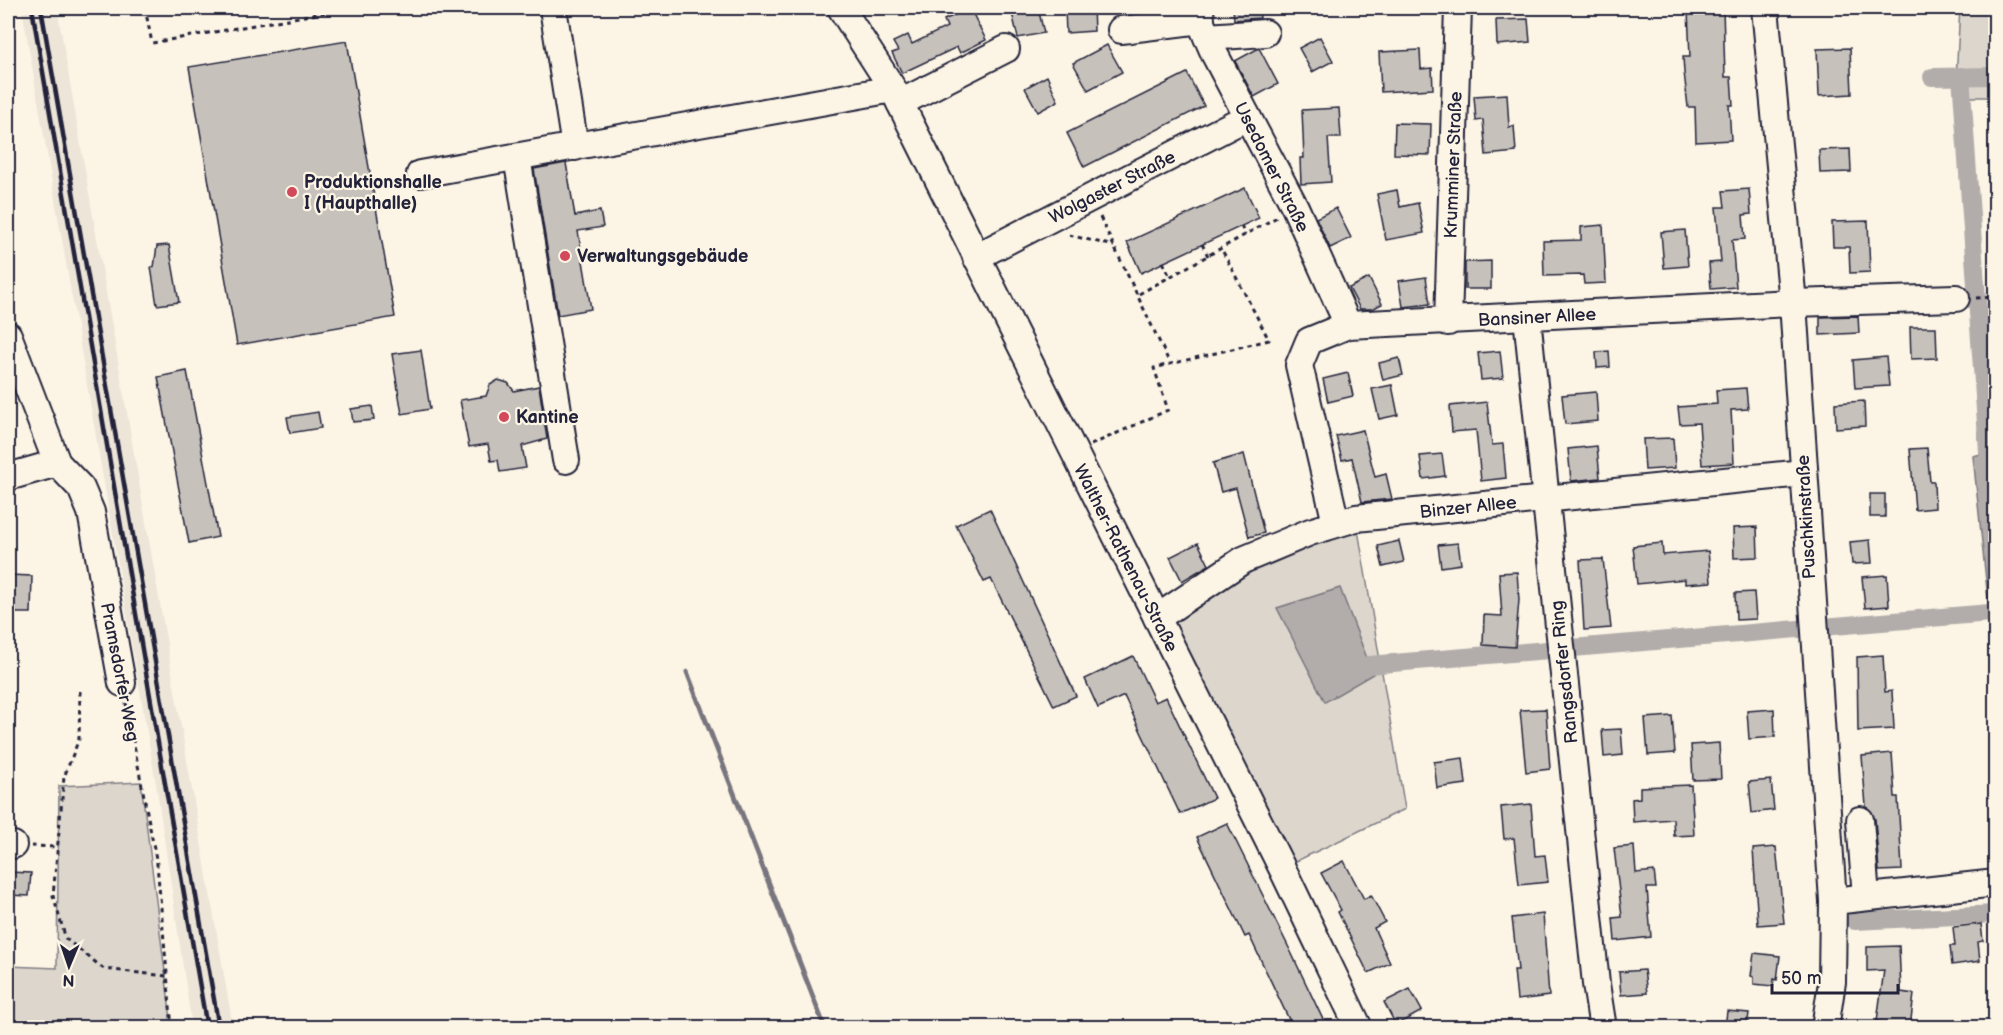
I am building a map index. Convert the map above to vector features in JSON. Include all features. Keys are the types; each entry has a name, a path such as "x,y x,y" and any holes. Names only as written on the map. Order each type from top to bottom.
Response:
{"street":[{"path":"553,8 575,147"},
{"name":"Walther-Rathenau-Straße","path":"841,8 896,96 1359,1028"},
{"name":"Krumminer Straße","path":"1448,322 1458,8"},
{"name":"Puschkinstraße","path":"1765,8 1793,303 1811,611 1833,901 1832,982 1825,1028"},
{"path":"1121,30 1203,21 1265,33"},
{"name":"Usedomer Straße","path":"1203,21 1247,117 1295,207 1348,325"},
{"path":"420,174 896,96 1006,49"},
{"name":"Wolgaster Straße","path":"976,257 1247,117"},
{"path":"517,157 566,460"},
{"name":"Bansiner Allee","path":"1336,523 1299,365 1309,341 1348,325 1448,322 1793,303 1956,298"},
{"name":"Rangsdorfer Ring","path":"1527,317 1596,984 1603,1028"},
{"name":"Pramsdorfer Weg","path":"8,335 57,463 81,488 90,512 122,683"},
{"path":"8,477 57,463"},
{"name":"Binzer Allee","path":"1157,618 1243,560 1336,523 1356,518 1803,473"},
{"path":"1860,820 1866,897"},
{"path":"1833,901 1994,883"}],"path":[{"path":"145,8 152,43 350,8"},
{"path":"1091,198 1170,364"},
{"path":"1138,294 1295,207"},
{"path":"1241,226 1245,235"},
{"path":"1069,235 1114,246"},
{"path":"1202,244 1208,256"},
{"path":"1073,453 1168,410 1154,368 1269,340 1221,248"},
{"path":"1163,262 1170,277"},
{"name":"Pramsdorfer Weg","path":"122,683 157,864 172,1028"},
{"path":"80,691 79,739 64,777 53,896 66,939 104,969 167,976"}],"shaded area":[{"path":"22,8 57,8 233,1027 192,1027 157,790"},
{"path":"1960,8 1995,8 1995,97 1955,97"},
{"path":"1988,452 1996,453 1995,667 1973,456"},
{"path":"1356,518 1405,809 1282,868 1157,618 1243,560"},
{"path":"1340,588 1373,674 1325,702 1277,608"},
{"path":"141,782 172,1027 8,1027 8,966 57,968 59,786"}],"building":[{"path":"970,8 986,40 960,53 957,47 902,73 892,53 898,51 893,42 908,35 912,44 947,27 944,20"},
{"path":"1038,8 1044,33 1018,38 1012,13"},
{"path":"1065,8 1093,8 1094,31 1066,33"},
{"path":"1233,8 1259,8 1260,18 1234,20"},
{"path":"1723,8 1725,77 1731,77 1733,105 1729,105 1731,140 1696,142 1695,107 1688,107 1683,57 1690,57 1688,10"},
{"path":"1528,19 1530,42 1497,45 1496,20"},
{"path":"1320,37 1333,61 1312,72 1299,48"},
{"name":"Produktionshalle I (Haupthalle)","path":"347,41 395,317 237,345 189,67"},
{"path":"1107,45 1122,72 1088,90 1073,63"},
{"path":"1259,48 1278,84 1254,97 1235,61"},
{"path":"1850,48 1852,94 1819,96 1817,49"},
{"path":"1420,50 1421,69 1432,68 1433,89 1381,92 1379,52"},
{"path":"1187,73 1204,106 1084,167 1067,133"},
{"path":"1047,76 1058,101 1038,112 1025,88"},
{"path":"1507,94 1509,127 1514,126 1516,152 1486,155 1483,120 1476,121 1474,96"},
{"path":"1339,108 1341,138 1328,138 1331,182 1301,184 1300,158 1304,158 1302,110"},
{"path":"1395,123 1431,124 1430,155 1394,154"},
{"path":"1850,149 1851,172 1820,173 1819,150"},
{"name":"Verwaltungsgebäude","path":"566,163 575,216 600,211 603,227 578,231 591,309 558,315 534,169"},
{"path":"1245,188 1259,218 1141,273 1127,242"},
{"path":"1749,189 1751,214 1743,215 1745,239 1732,240 1736,287 1711,289 1709,263 1721,262 1716,207 1725,207 1723,191"},
{"path":"1397,190 1400,207 1418,203 1424,233 1386,240 1377,194"},
{"path":"1336,208 1351,238 1330,248 1316,218"},
{"path":"1868,221 1870,272 1850,273 1849,247 1833,247 1832,222"},
{"path":"1603,225 1606,283 1584,284 1583,275 1544,276 1543,241 1581,240 1581,227"},
{"path":"1685,230 1688,266 1664,268 1661,232"},
{"path":"169,245 179,302 157,305 151,267 154,267 157,246"},
{"path":"1491,261 1491,289 1465,289 1465,262"},
{"path":"1426,277 1430,304 1403,307 1399,281"},
{"path":"1369,278 1382,304 1372,309 1360,309 1349,288"},
{"path":"1858,316 1859,333 1820,335 1820,317"},
{"path":"1910,327 1936,327 1937,358 1911,359"},
{"path":"421,350 430,409 402,414 392,354"},
{"path":"1500,351 1503,378 1481,380 1478,353"},
{"path":"1609,351 1610,367 1597,368 1596,352"},
{"path":"1886,357 1889,386 1855,388 1853,360"},
{"path":"1399,358 1403,375 1383,380 1379,363"},
{"path":"187,371 218,537 189,543 158,377"},
{"path":"1348,373 1353,396 1328,402 1323,379"},
{"path":"498,380 508,383 514,391 539,386 547,439 522,446 526,468 500,472 498,460 491,461 488,444 469,447 460,400 486,396 490,385"},
{"path":"1392,385 1398,415 1379,419 1372,389"},
{"path":"1746,388 1748,409 1731,410 1734,463 1702,465 1699,423 1680,424 1678,407 1717,404 1716,390"},
{"path":"1596,392 1598,421 1565,424 1562,395"},
{"path":"1864,401 1865,426 1836,428 1835,403"},
{"path":"1487,402 1492,445 1503,444 1506,478 1481,481 1476,430 1452,432 1450,406"},
{"path":"372,406 374,420 353,422 351,409"},
{"path":"318,412 321,428 290,433 287,417"},
{"path":"1363,430 1375,477 1386,474 1392,499 1362,502 1352,458 1342,460 1336,436"},
{"path":"1673,438 1675,468 1645,470 1643,439"},
{"path":"1597,446 1600,478 1571,481 1568,449"},
{"path":"1927,448 1930,482 1934,482 1935,508 1915,510 1910,449"},
{"path":"1244,454 1264,533 1249,537 1236,488 1221,492 1213,463"},
{"path":"1442,454 1445,476 1423,479 1420,456"},
{"path":"1870,494 1885,494 1885,517 1870,517"},
{"path":"990,509 1076,696 1054,706 991,579 984,582 956,525"},
{"path":"1757,527 1758,557 1734,558 1733,528"},
{"path":"1870,540 1872,563 1852,564 1850,542"},
{"path":"1399,541 1404,562 1383,567 1378,546"},
{"path":"1198,543 1209,565 1182,581 1170,557"},
{"path":"1458,543 1461,564 1441,567 1438,545"},
{"path":"1662,543 1663,555 1708,551 1711,582 1685,584 1685,579 1637,584 1633,546"},
{"path":"1603,559 1611,628 1584,630 1580,560"},
{"path":"1517,572 1519,600 1515,647 1483,645 1484,615 1502,616 1499,573"},
{"path":"8,575 32,576 31,613 8,613"},
{"path":"1887,575 1889,606 1865,608 1862,577"},
{"path":"1754,592 1756,619 1736,620 1735,593"},
{"path":"1883,655 1885,692 1892,691 1894,729 1858,731 1857,657"},
{"path":"1133,656 1155,702 1166,697 1214,798 1180,814 1124,696 1098,708 1085,679"},
{"path":"1546,709 1550,769 1526,772 1520,710"},
{"path":"1774,709 1775,737 1749,739 1747,711"},
{"path":"1672,716 1675,753 1648,755 1645,718"},
{"path":"1621,729 1623,755 1604,757 1602,730"},
{"path":"1719,743 1721,779 1693,780 1691,745"},
{"path":"1892,753 1895,797 1898,797 1902,870 1879,871 1875,819 1866,806 1862,756"},
{"path":"1463,758 1466,784 1437,788 1434,762"},
{"path":"1771,780 1774,810 1752,813 1749,782"},
{"path":"1691,785 1694,835 1674,836 1673,819 1633,822 1632,799 1640,798 1640,787"},
{"path":"1531,804 1535,856 1545,855 1548,882 1519,885 1514,838 1504,839 1501,807"},
{"path":"1227,823 1327,1028 1293,1028 1249,935 1245,937 1197,837"},
{"path":"1634,846 1636,873 1654,871 1656,888 1647,888 1651,937 1615,941 1613,918 1622,917 1614,848"},
{"path":"1776,847 1784,923 1758,925 1753,849"},
{"path":"1344,861 1364,899 1371,895 1385,922 1374,928 1390,963 1368,973 1338,912 1341,910 1321,873"},
{"path":"8,872 31,873 29,896 8,895"},
{"path":"1543,914 1549,996 1517,1000 1514,970 1518,970 1512,918"},
{"path":"1981,924 1983,941 1978,942 1980,961 1952,965 1950,946 1955,946 1953,927"},
{"path":"1899,946 1901,992 1914,994 1910,1028 1876,1028 1884,970 1867,971 1867,947"},
{"path":"1754,953 1780,956 1777,980 1774,979 1773,986 1754,984 1754,977 1751,976"},
{"path":"1644,970 1647,993 1621,995 1619,972"},
{"path":"1410,989 1422,1011 1396,1025 1384,1002"},
{"path":"1727,1011 1749,1013 1747,1028 1725,1028"}],"waterway":[{"path":"1961,76 1988,452"},
{"path":"1932,77 1996,76"},
{"path":"1369,665 1990,613"},
{"path":"687,672 825,1028"},
{"path":"1855,921 1996,914"}],"railway":[{"path":"32,8 207,1028"},
{"path":"41,8 219,1028"}],"place":[{"name":"Produktionshalle I (Haupthalle)","path":"292,192"},
{"name":"Verwaltungsgebäude","path":"565,256"},
{"name":"Kantine","path":"504,417"}]}
